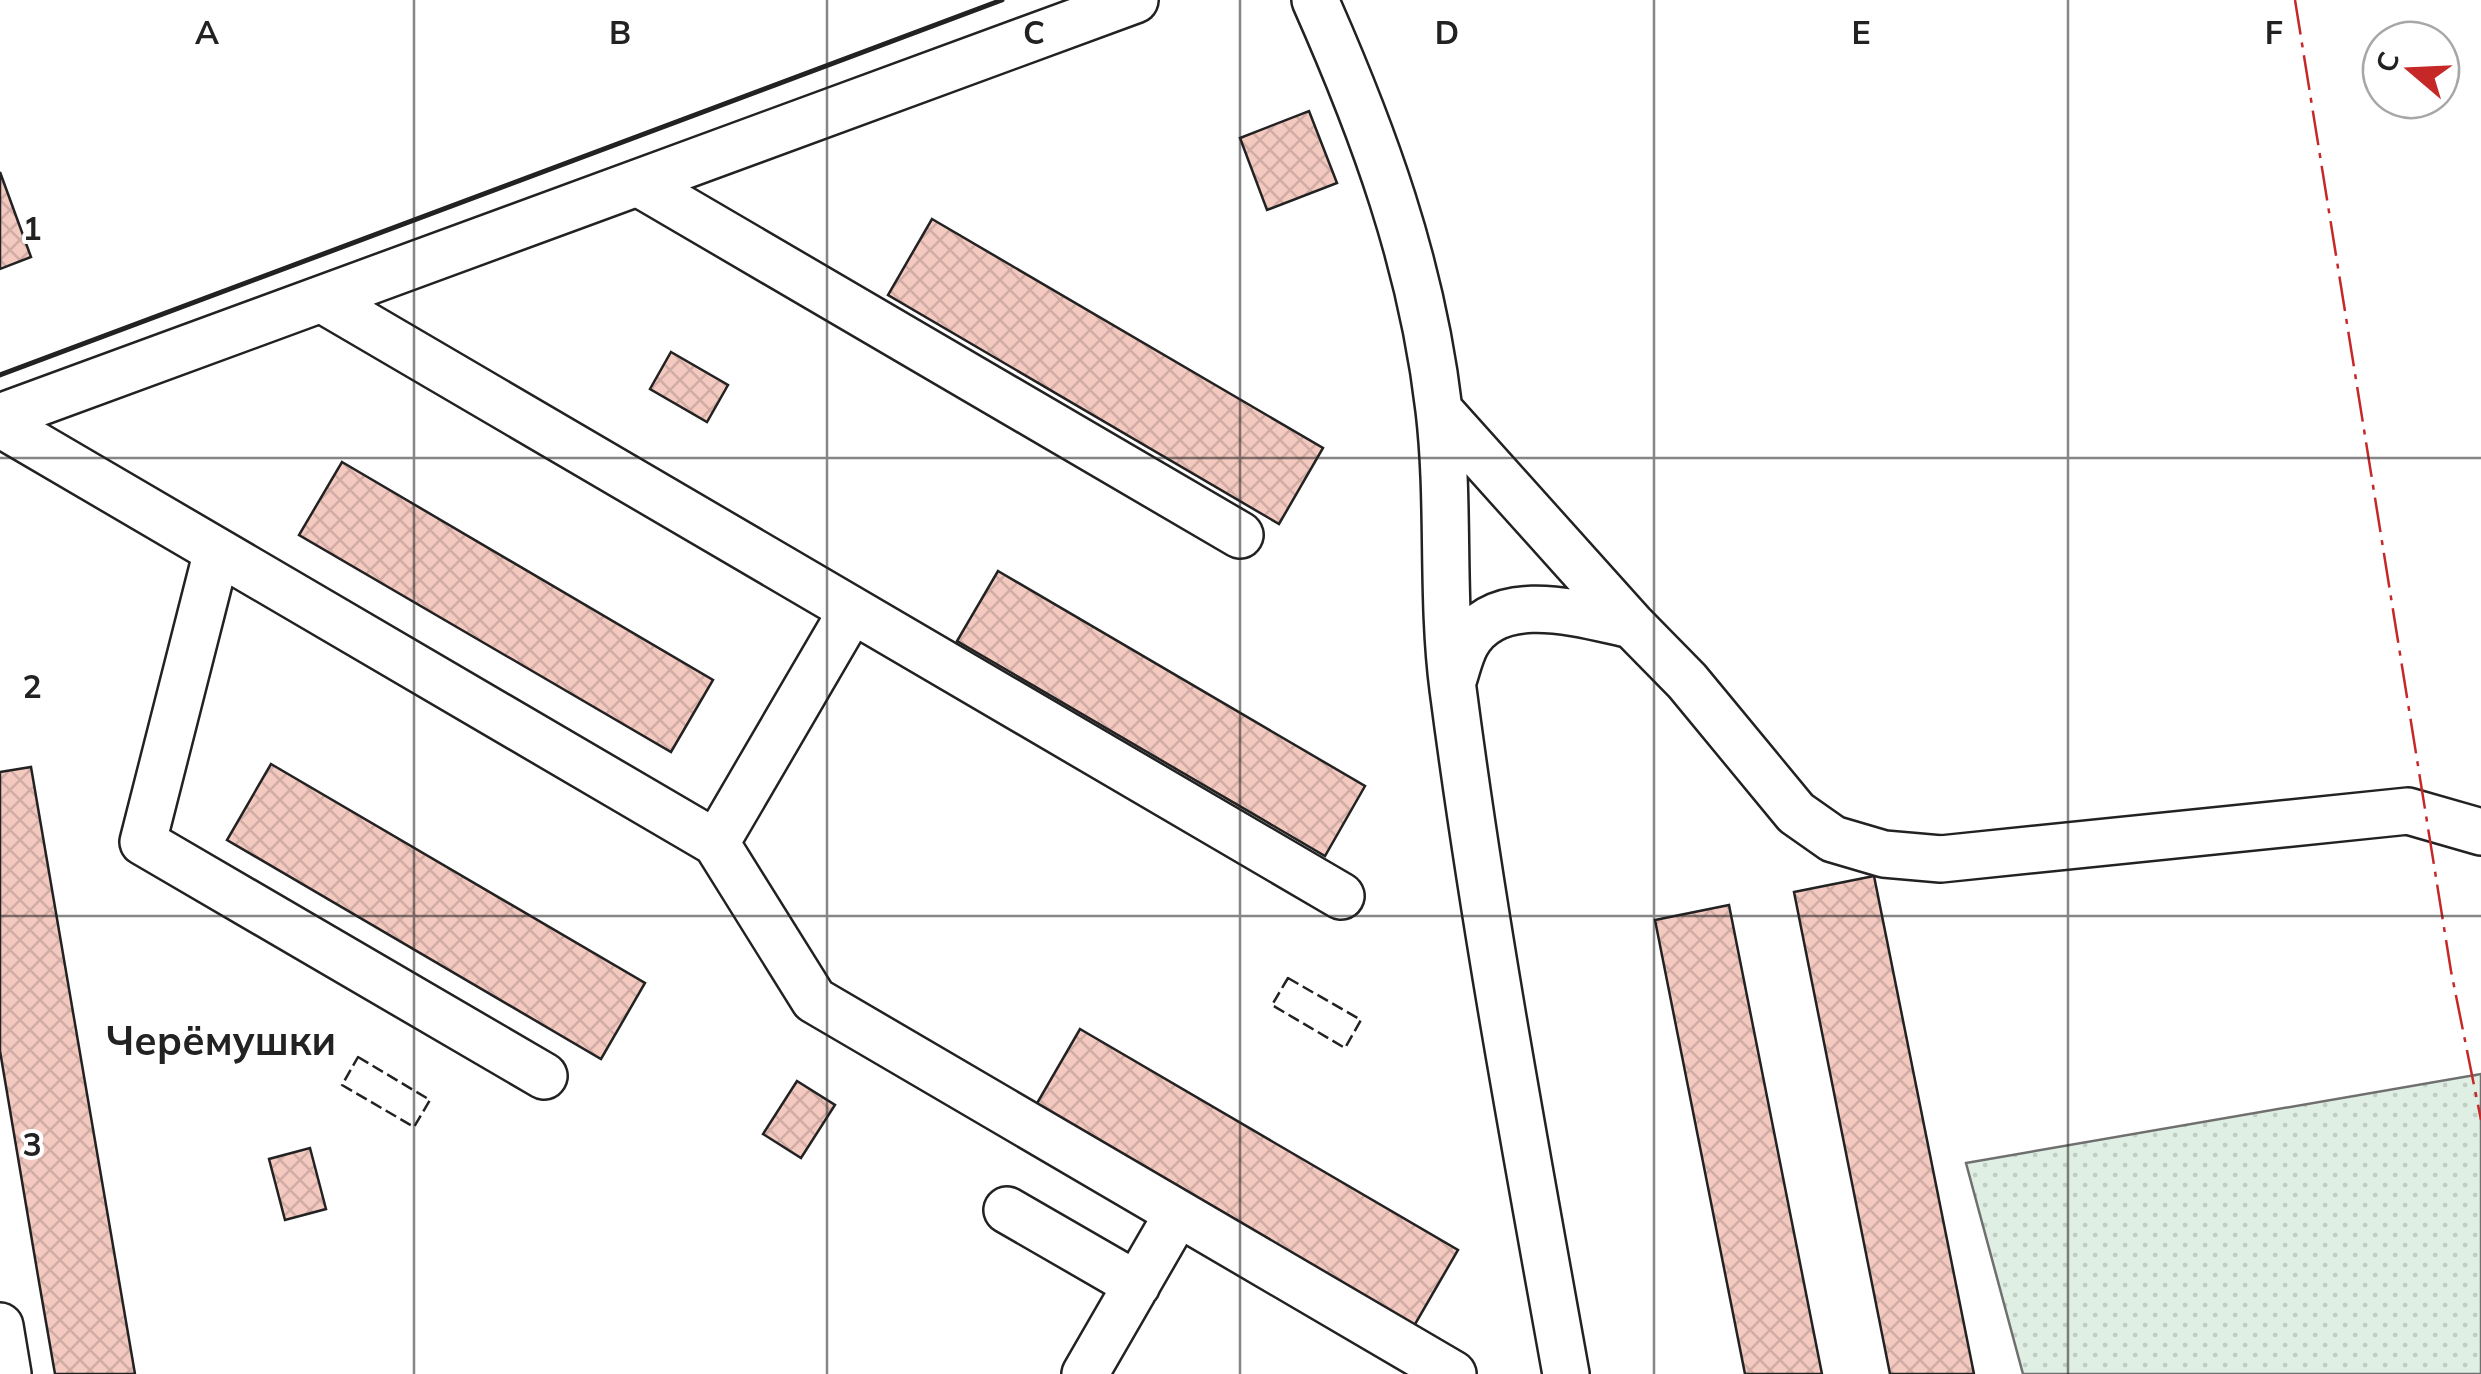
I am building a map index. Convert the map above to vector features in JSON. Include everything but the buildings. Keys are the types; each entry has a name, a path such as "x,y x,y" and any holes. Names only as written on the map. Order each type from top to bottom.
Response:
{"street":[{"path":"0,420 1135,0"},
{"path":"1315,0 1356,94 1410,248 1440,410 1452,683 1492,968 1566,1374"},
{"path":"638,182 1240,535"},
{"path":"321,299 1341,896"},
{"path":"1440,410 1632,626 1688,681 1796,813 1833,840 1884,854 1941,860 2408,811 2481,834"},
{"path":"0,420 716,843 814,1000 1453,1374"},
{"path":"217,551 144,842 544,1076"},
{"path":"716,843 852,610"},
{"path":"1452,683 1466,642 1489,619 1525,610 1544,610 1632,626"},
{"path":"1007,1210 1137,1285"},
{"path":"1085,1374 1178,1213"},
{"path":"0,1326 8,1374"}],"green space":[{"path":"2481,1074 2481,1374 2023,1374 1966,1163"}],"fence":[{"path":"1288,978 1361,1020 1345,1048 1272,1005 1288,978"},
{"path":"358,1057 430,1100 414,1127 342,1085 358,1057"}],"wall":[{"path":"0,375 1002,0"}],"power":[{"path":"2295,0 2451,971 2481,1120"}],"district":[{"name":"Черёмушки","path":"221,1041"}]}
